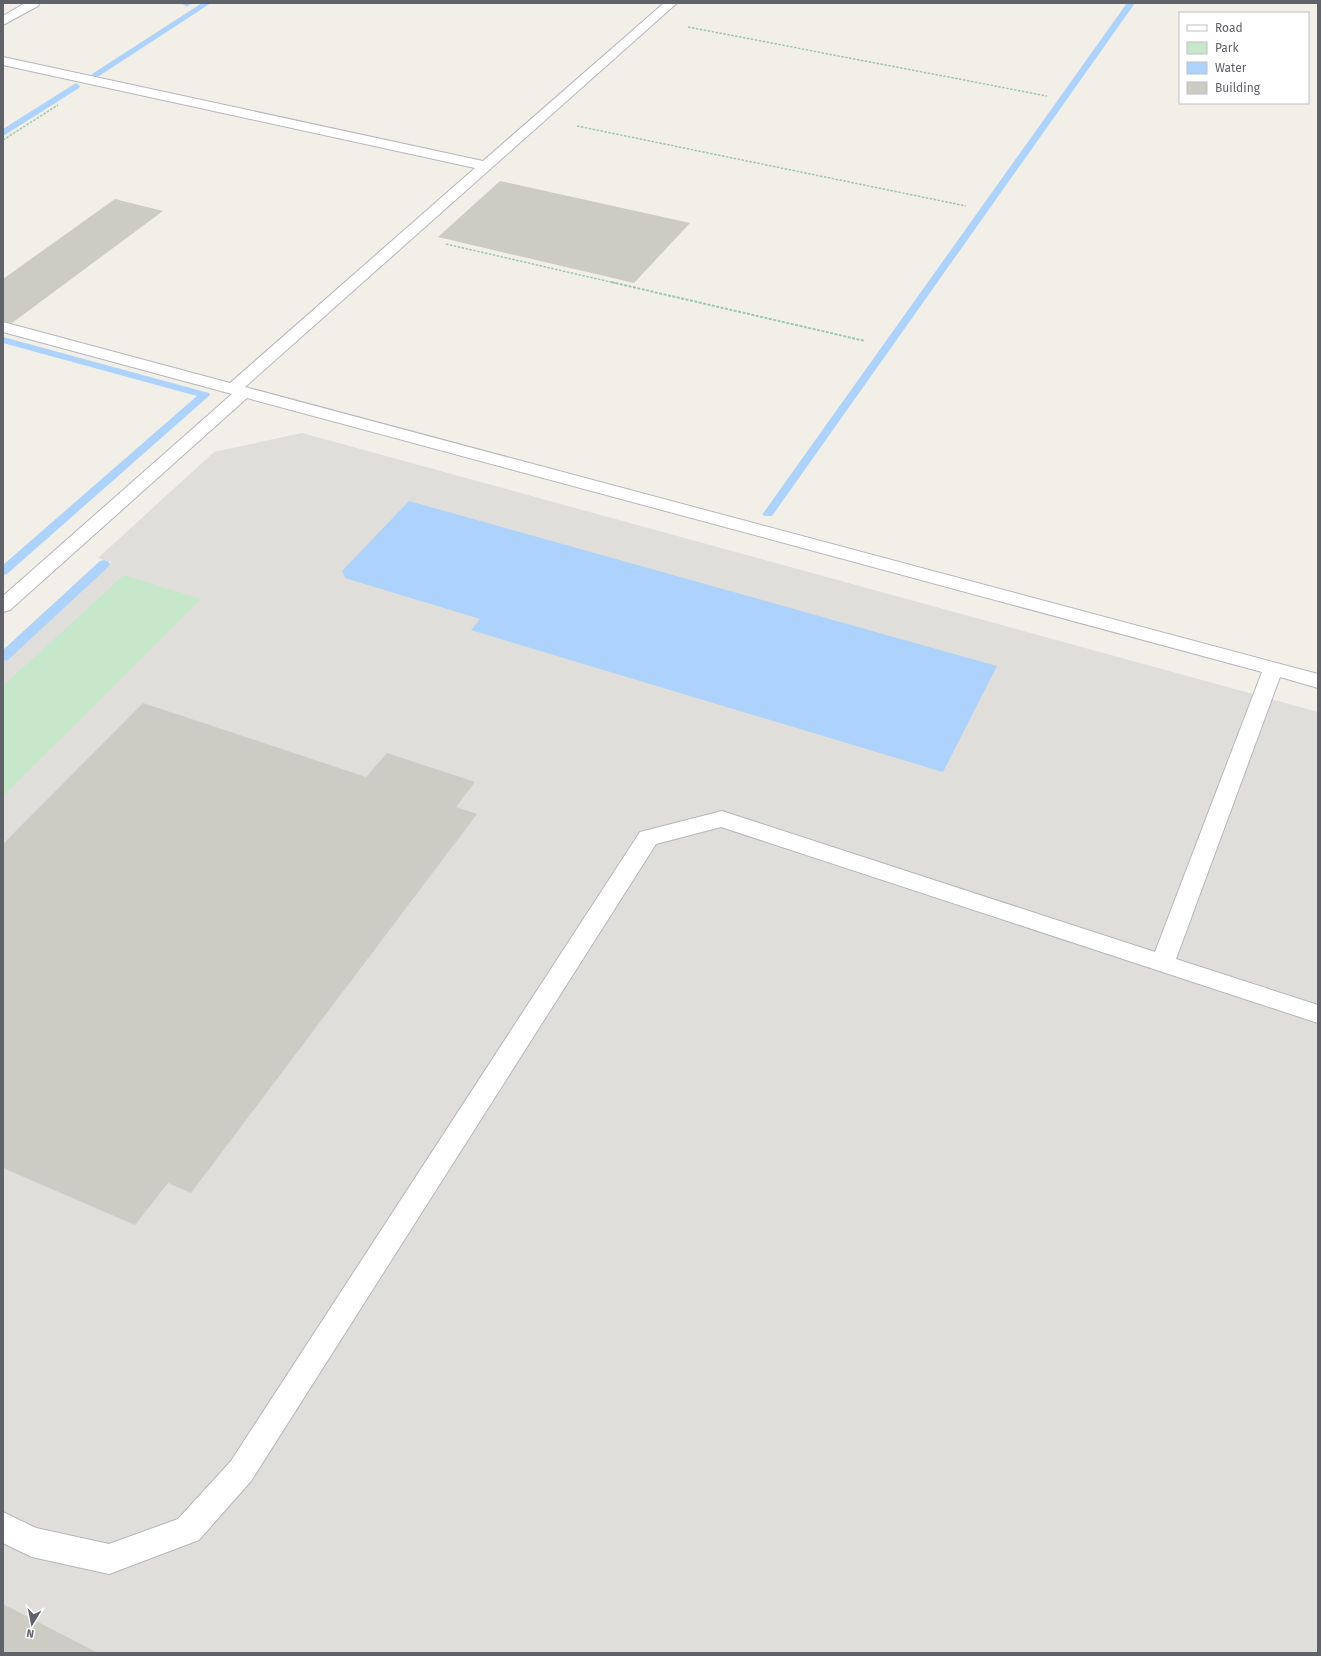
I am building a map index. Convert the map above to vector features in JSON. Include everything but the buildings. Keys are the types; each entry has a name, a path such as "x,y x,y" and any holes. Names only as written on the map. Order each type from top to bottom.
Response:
{"street":[{"path":"3,21 34,3"},
{"path":"653,3 670,4"},
{"path":"3,606 408,235 670,4"},
{"path":"3,61 486,166"},
{"path":"3,327 1318,680"},
{"path":"1163,963 1273,669"},
{"path":"3,1527 32,1542 109,1559 188,1530 241,1471 648,838 722,819 1318,1014"}],"path":[{"path":"652,20 1047,96"},
{"path":"3,140 95,81"},
{"path":"540,119 966,206"},
{"path":"408,235 865,341"}],"shaded area":[{"path":"302,433 1318,712 1318,1653 3,1653 3,662 112,562 98,558 214,452"}],"green space":[{"path":"124,575 201,599 3,796 3,686"}],"water":[{"path":"409,501 997,666 943,772 471,630 480,619 345,578 342,571"}],"waterway":[{"path":"183,3 187,4"},
{"path":"96,74 207,3"},
{"path":"768,514 1131,3"},
{"path":"3,133 76,86"},
{"path":"3,340 205,395 3,571"},
{"path":"3,657 104,564"}]}
